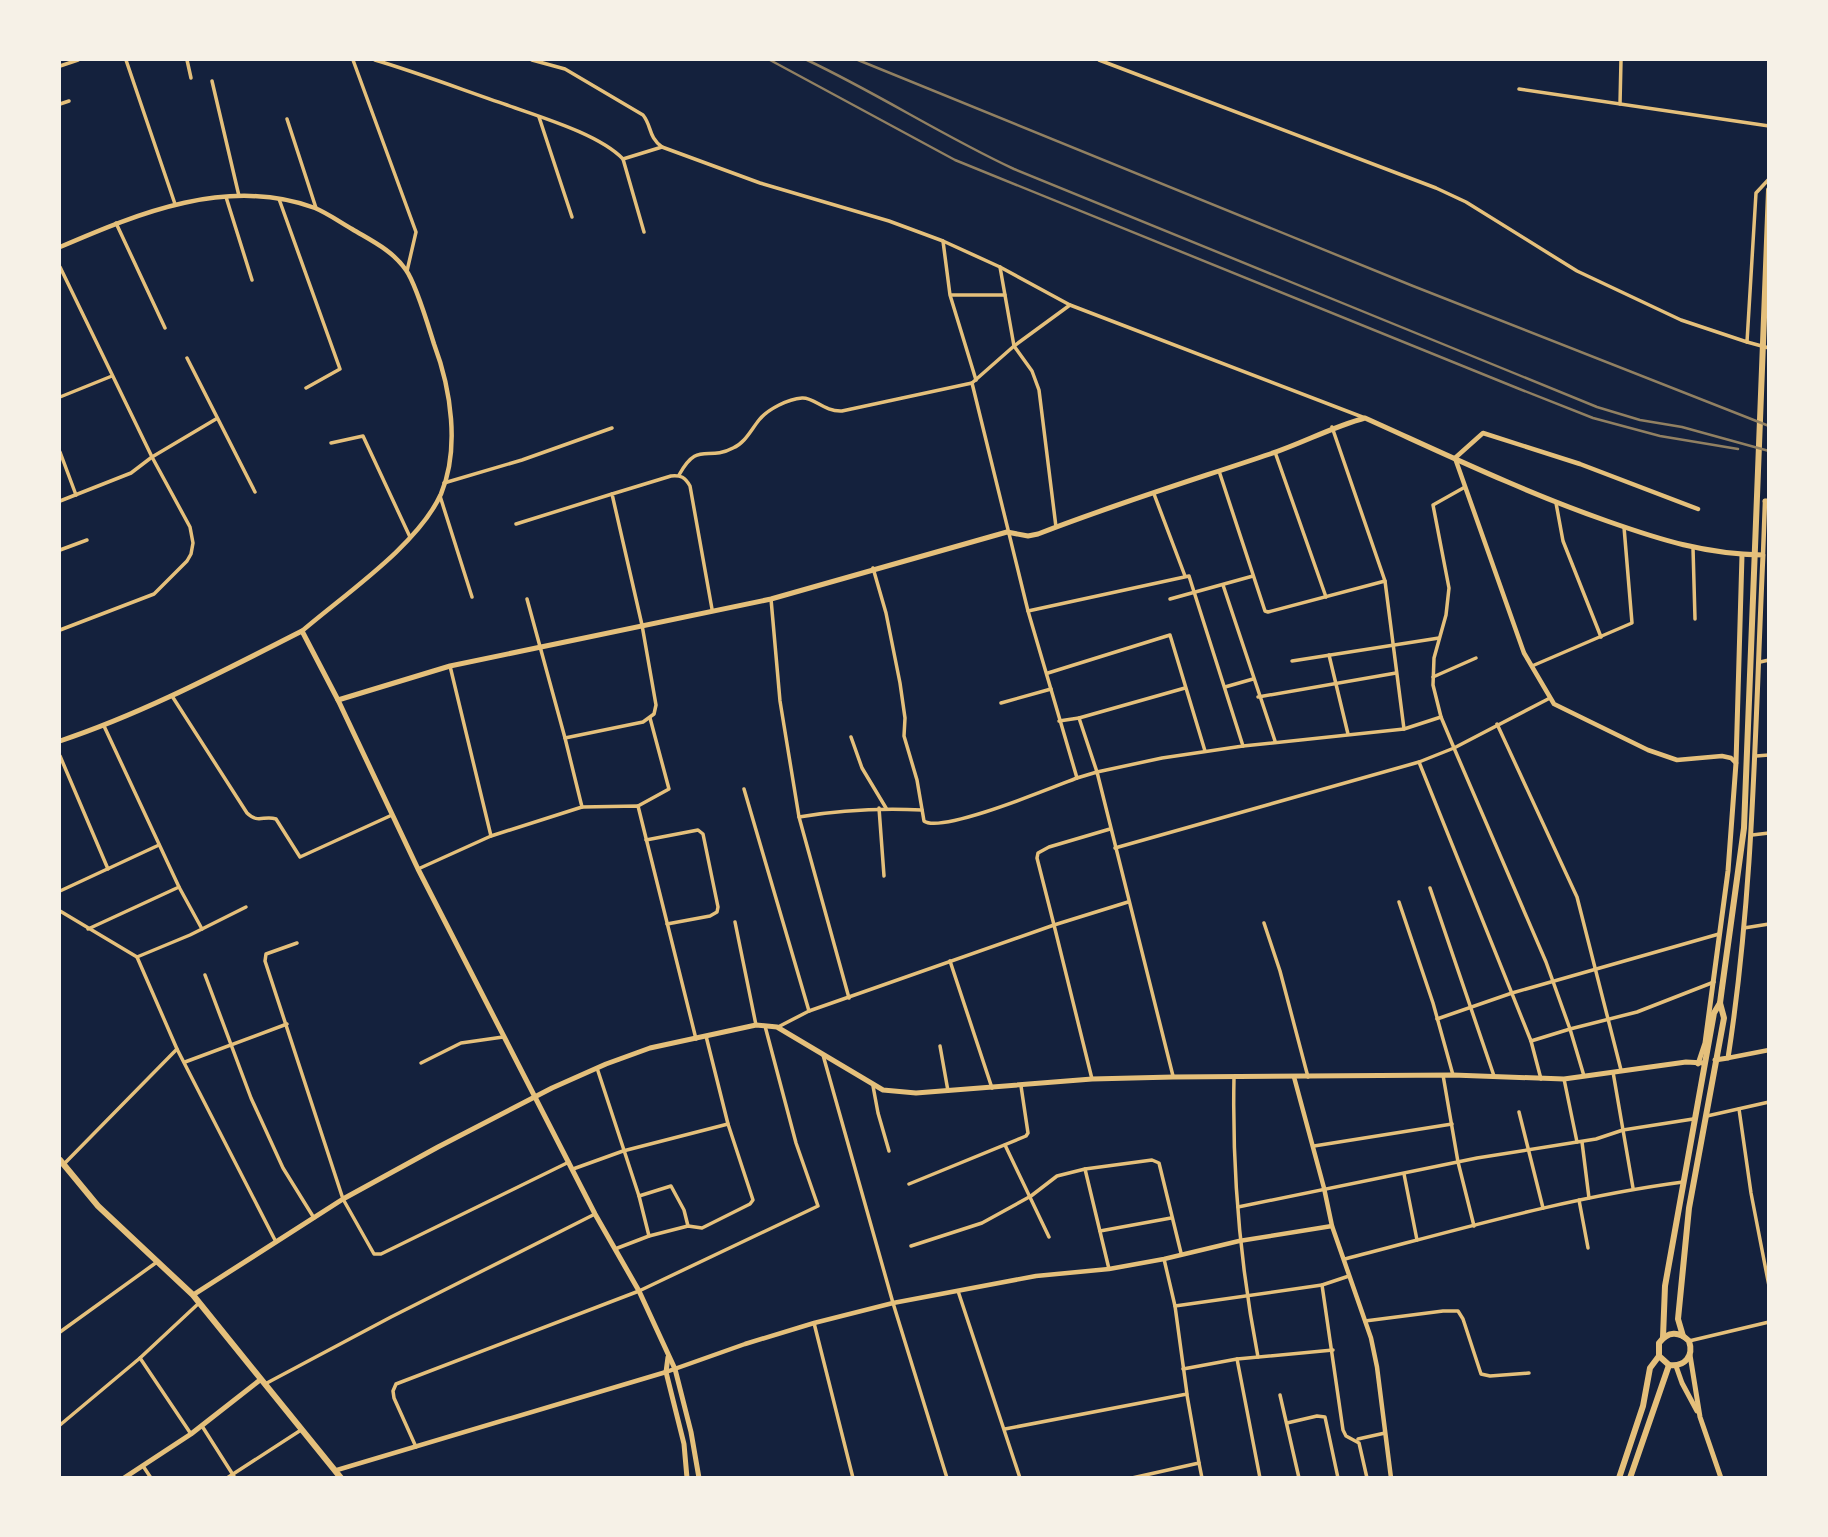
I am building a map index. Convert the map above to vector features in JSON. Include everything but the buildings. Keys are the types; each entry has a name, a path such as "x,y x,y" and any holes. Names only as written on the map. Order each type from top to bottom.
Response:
{"main road":[{"path":"1721,1478 1700,1417 1690,1367 1690,1352 1678,1319 1689,1208 1724,1018 1720,1003 1744,828 1769,190"},
{"path":"338,700 450,666 771,598 1007,532 1028,536 1275,453 1332,427 1365,418 1556,503 1624,527 1693,548 1763,555 1752,835 1739,988 1728,1058 1716,1060"},
{"path":"1619,1478 1637,1427 1650,1368 1659,1356 1659,1343 1663,1337 1665,1286 1696,1118 1728,871 1736,763 1742,555"},
{"path":"60,741 104,726 172,696 302,631 338,700 418,869 639,1292 675,1369 699,1478"},
{"path":"1738,704 1757,705"},
{"path":"1701,1064 1714,1013 1720,1003"},
{"path":"193,1296 343,1199 438,1147 597,1068 650,1048 756,1025 777,1027 873,1086 900,1093 1092,1079 1173,1077 1453,1075 1564,1079 1686,1062 1701,1064"},
{"path":"61,1163 98,1206 193,1296 341,1478"},
{"path":"1663,1337 1676,1333 1686,1338"},
{"path":"1673,1366 1683,1364 1689,1358 1690,1352"},
{"path":"1659,1356 1673,1366 1700,1417"},
{"path":"668,1357 667,1372 684,1444 687,1478"},
{"path":"1630,1478 1673,1366"},
{"path":"124,1478 263,1382"}],"street":[{"path":"60,66 78,60"},
{"path":"126,60 175,204"},
{"path":"187,60 191,78"},
{"path":"353,60 416,232 407,271"},
{"path":"375,60 539,117 593,139 623,159 644,232"},
{"path":"533,60 565,69 643,115 651,137 662,148 760,183 889,221 943,241 1000,267 1070,305 1365,418"},
{"path":"1100,60 1437,188 1466,202 1577,271 1681,320 1769,348"},
{"path":"1620,104 1621,60"},
{"path":"212,81 239,196"},
{"path":"1519,89 1769,125"},
{"path":"60,104 69,101"},
{"path":"539,117 572,217"},
{"path":"287,119 316,208"},
{"path":"623,159 662,148"},
{"path":"1748,342 1756,193 1769,179"},
{"path":"60,247 116,223 175,204 193,199 239,196 279,199 316,208 388,249 407,271 442,366 453,440 449,474 440,496 410,537 392,556 302,631"},
{"path":"226,197 253,280"},
{"path":"279,199 340,369 306,388"},
{"path":"116,223 166,328"},
{"path":"943,241 950,295 974,382 1007,532 1077,778"},
{"path":"60,267 152,457 190,527 193,542 191,554 154,594 60,630"},
{"path":"1000,267 1014,346 1032,371 1039,390 1056,527"},
{"path":"950,295 1005,295"},
{"path":"679,475 687,460 696,455 735,448 761,417 778,406 799,398 807,398 827,409 842,411 974,382 1014,346 1070,305"},
{"path":"187,358 255,492"},
{"path":"60,397 112,376"},
{"path":"60,501 131,472 216,419"},
{"path":"1332,427 1385,581 1404,729"},
{"path":"444,484 612,428"},
{"path":"1699,509 1580,464 1483,433 1455,458 1524,653 1554,704 1648,750 1677,760 1722,756 1731,758 1736,763"},
{"path":"331,443 363,436 410,537"},
{"path":"60,452 76,495"},
{"path":"1275,453 1325,597"},
{"path":"1219,471 1265,611 1385,581"},
{"path":"516,524 679,475 686,479 690,486 712,609"},
{"path":"1465,487 1433,505 1449,588 1446,615 1434,658 1434,695 1454,748 1525,911 1570,1029 1584,1076"},
{"path":"1153,492 1185,576"},
{"path":"565,738 643,722 654,714 656,705 642,625 612,494"},
{"path":"440,496 472,597"},
{"path":"1763,555 1767,501"},
{"path":"1556,503 1563,541 1601,636"},
{"path":"1532,666 1632,623 1624,527"},
{"path":"60,550 87,540"},
{"path":"1693,548 1695,619"},
{"path":"873,568 889,625 904,710 904,736 924,821 932,825 979,814 1097,772 1275,741 1404,729 1441,717"},
{"path":"1028,611 1185,576 1191,578 1243,746"},
{"path":"1170,599 1253,576"},
{"path":"1223,585 1258,697 1275,741"},
{"path":"771,598 780,701 799,817 849,998"},
{"path":"527,599 582,807"},
{"path":"1048,673 1170,635 1206,752"},
{"path":"1292,661 1440,638"},
{"path":"1329,654 1348,734"},
{"path":"1433,677 1476,657"},
{"path":"1758,662 1769,660"},
{"path":"450,666 491,836"},
{"path":"1258,697 1396,673"},
{"path":"1225,687 1253,679"},
{"path":"1059,720 1079,718 1185,688"},
{"path":"1001,703 1051,689"},
{"path":"172,696 247,813 258,820 271,817 276,819 300,857 392,815"},
{"path":"1115,848 1419,762 1454,748 1550,698"},
{"path":"418,869 491,836 582,807 638,806 669,789 650,718"},
{"path":"1079,718 1097,772 1173,1077"},
{"path":"1497,724 1577,897 1621,1070"},
{"path":"104,726 179,887 202,929"},
{"path":"851,737 862,768 886,808"},
{"path":"1756,755 1769,755"},
{"path":"60,756 108,869"},
{"path":"1419,762 1531,1041 1541,1079"},
{"path":"744,789 809,1011"},
{"path":"638,806 696,1038"},
{"path":"799,817 879,808 922,810"},
{"path":"879,808 884,876"},
{"path":"1092,1079 1037,858 1038,853 1049,847 1110,829"},
{"path":"646,840 698,830 703,834 717,912 710,916 667,924"},
{"path":"1752,835 1769,833"},
{"path":"60,891 160,845"},
{"path":"87,929 179,887"},
{"path":"1430,888 1494,1076"},
{"path":"777,1027 809,1011 1054,925 1128,902"},
{"path":"1399,902 1453,1075"},
{"path":"137,957 246,907"},
{"path":"60,911 137,957 177,1049 276,1242"},
{"path":"735,922 756,1025"},
{"path":"1264,923 1280,971 1308,1077"},
{"path":"1744,928 1769,924"},
{"path":"1437,1019 1512,993 1719,934"},
{"path":"297,943 271,951 264,958 343,1199 374,1254 381,1254 569,1162"},
{"path":"950,961 992,1088"},
{"path":"205,975 251,1098 283,1168 314,1218"},
{"path":"1531,1041 1637,1012 1714,982"},
{"path":"185,1062 287,1024"},
{"path":"416,1447 394,1398 396,1384 639,1292 818,1206 796,1143 765,1024"},
{"path":"615,1250 649,1236 688,1226 702,1228 753,1200 728,1124 706,1036"},
{"path":"421,1063 461,1043 505,1037"},
{"path":"940,1046 948,1091"},
{"path":"61,1163 177,1049"},
{"path":"1728,1058 1769,1051"},
{"path":"822,1053 893,1303 947,1478"},
{"path":"597,1068 639,1196 649,1236"},
{"path":"1613,1071 1633,1188"},
{"path":"1443,1075 1458,1162 1474,1226"},
{"path":"1234,1077 1232,1137 1239,1241 1258,1357"},
{"path":"1294,1077 1314,1146 1332,1226 1351,1276 1377,1367 1391,1478"},
{"path":"1564,1079 1589,1198"},
{"path":"873,1086 888,1151"},
{"path":"909,1184 1022,1139 1028,1133 1021,1086"},
{"path":"1707,1116 1769,1102"},
{"path":"1739,1109 1751,1193 1769,1286"},
{"path":"1519,1112 1543,1208"},
{"path":"1238,1207 1458,1162 1579,1142 1623,1129 1696,1118"},
{"path":"573,1169 624,1151 728,1124"},
{"path":"1314,1146 1452,1124"},
{"path":"1005,1145 1049,1237"},
{"path":"911,1246 982,1223 1031,1196 1057,1176 1085,1169 1156,1160 1159,1163 1181,1253"},
{"path":"1085,1169 1109,1269"},
{"path":"1404,1173 1417,1240"},
{"path":"1345,1259 1543,1208 1633,1188 1684,1182"},
{"path":"639,1196 671,1186 684,1210 688,1226"},
{"path":"1579,1200 1588,1248"},
{"path":"263,1382 596,1214"},
{"path":"1100,1231 1171,1218"},
{"path":"337,1470 667,1372 814,1323 893,1303 1036,1276 1109,1269 1239,1241 1332,1226"},
{"path":"1164,1259 1175,1306 1202,1478"},
{"path":"60,1332 157,1262"},
{"path":"1175,1306 1322,1285 1351,1276"},
{"path":"1322,1285 1343,1430 1346,1436 1356,1440 1360,1446 1367,1478"},
{"path":"958,1291 1006,1429 1020,1478"},
{"path":"60,1425 140,1358 199,1303"},
{"path":"1365,1321 1458,1311 1481,1374 1490,1376 1529,1373"},
{"path":"1686,1338 1769,1322"},
{"path":"814,1323 853,1478"},
{"path":"1183,1369 1237,1359 1332,1350"},
{"path":"140,1358 191,1434"},
{"path":"1237,1359 1260,1478"},
{"path":"1006,1429 1187,1394"},
{"path":"1280,1395 1299,1478"},
{"path":"1287,1423 1317,1416 1325,1417 1338,1478"},
{"path":"202,1426 234,1476"},
{"path":"227,1478 234,1476 303,1429"},
{"path":"1356,1440 1385,1433"},
{"path":"1132,1478 1199,1463"},
{"path":"144,1466 151,1478"}],"railway":[{"path":"770,60 955,160 1517,388 1593,418 1660,436 1738,449"},
{"path":"807,60 1014,169 1597,407 1769,451"},
{"path":"858,60 1413,286 1769,426"}]}
